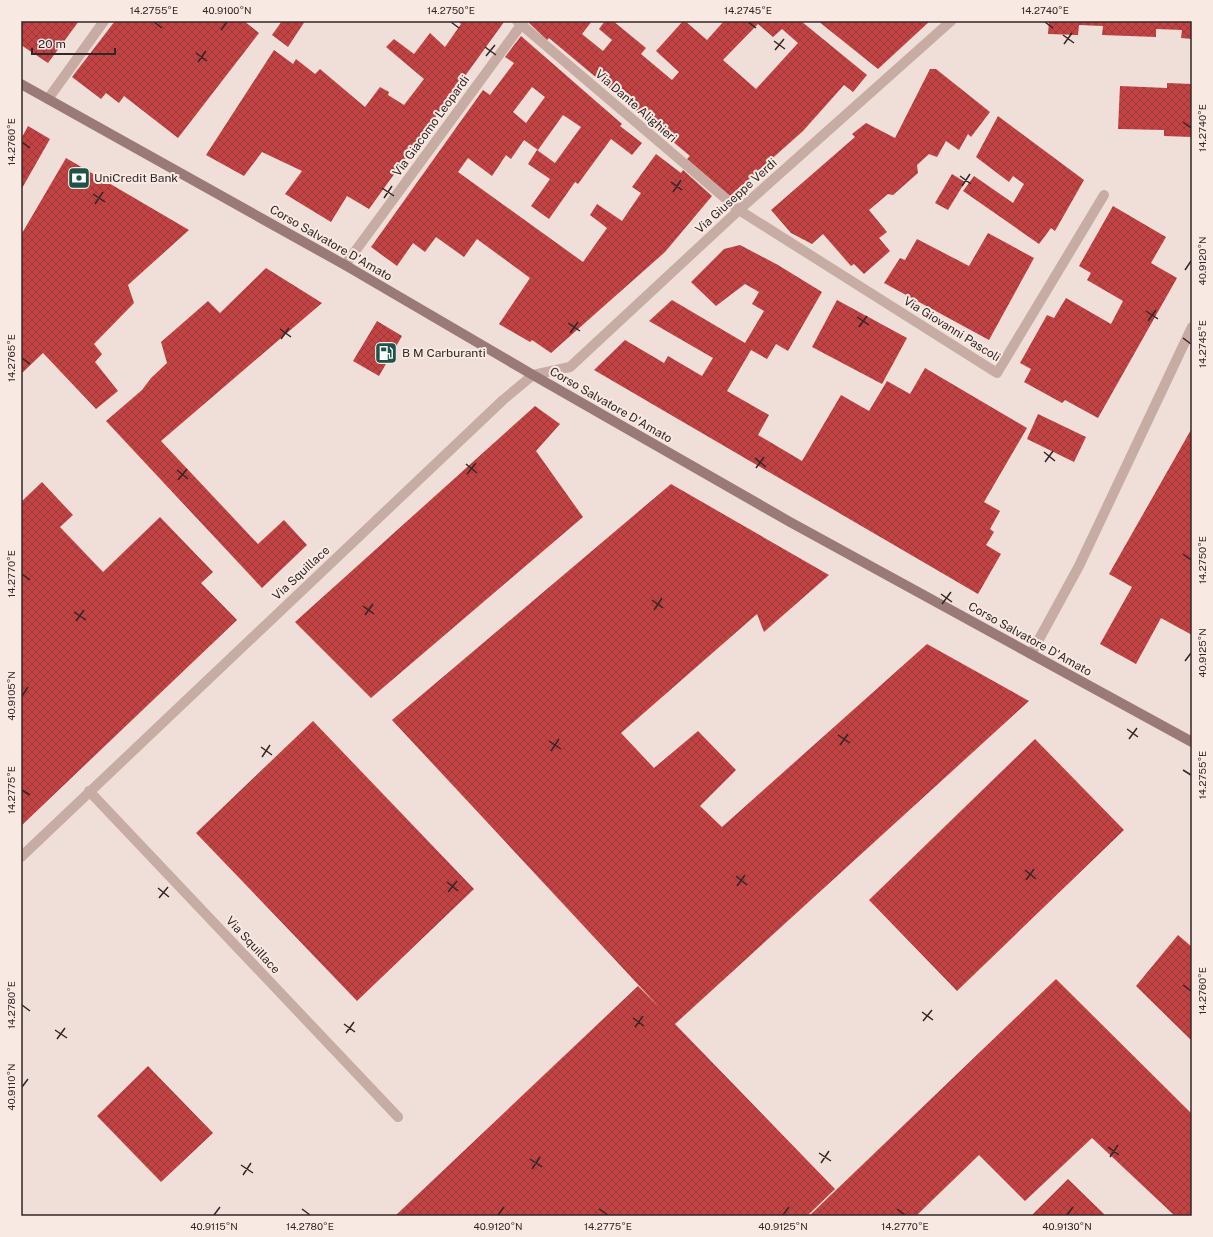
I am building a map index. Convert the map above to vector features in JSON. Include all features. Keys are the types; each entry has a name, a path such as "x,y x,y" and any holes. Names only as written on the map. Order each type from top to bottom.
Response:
{"street":[{"path":"48,99 104,21"},
{"name":"Via Giuseppe Verdi","path":"533,375 570,367 739,210 951,21"},
{"name":"Via Dante Alighieri","path":"521,22 739,210"},
{"name":"Via Giacomo Leopardi","path":"345,265 521,22"},
{"name":"Corso Salvatore D'Amato","path":"21,84 345,265 533,375 784,518 1192,742"},
{"name":"Via Giovanni Pascoli","path":"739,210 997,373 1104,195"},
{"path":"1031,654 1079,566 1192,327"},
{"name":"Via Squillace","path":"21,857 503,400 533,375"},
{"name":"Via Squillace","path":"89,791 398,1117"}],"building":[{"path":"21,21 79,21 48,63 21,45"},
{"path":"115,21 244,21 259,33 178,138 124,96 119,103 106,93 101,99 72,77"},
{"path":"282,21 305,21 288,47 272,35"},
{"path":"458,21 504,22 369,209 347,196 331,222 285,194 302,171 262,152 244,176 206,155 274,50 293,64 296,59 315,74 320,69 365,107 380,87 389,92 388,95 404,105 424,79 386,47 394,39 414,54 430,33 445,47 461,24"},
{"path":"530,21 592,21 582,34 603,51 612,40 599,29 605,21 613,21 646,48 641,54 672,80 679,72 656,51 683,21 685,21 707,40 724,21 801,21 867,75 853,92 844,85 803,131 730,196 687,159 690,156 549,38 547,40 529,23","holes":["758,24 773,37 782,29 798,43 756,89 723,60"]},
{"path":"818,21 930,21 878,69"},
{"path":"1049,21 1192,21 1192,39 1181,38 1182,30 1156,29 1156,37 1102,35 1103,26 1079,25 1078,35 1048,34"},
{"path":"521,36 622,124 620,126 642,143 632,155 611,139 578,184 575,182 549,219 531,206 550,179 528,164 537,150 555,163 581,127 563,115 538,150 524,140 511,159 506,155 492,176 468,158 458,172 583,262 607,228 590,215 597,204 622,221 641,193 632,187 656,154 681,173 683,170 712,196 665,252 551,353 532,340 530,342 499,324 530,278 477,239 464,257 436,237 425,252 413,243 397,266 371,247 483,90 490,95 514,63 505,57","holes":["532,87 545,97 526,123 513,112"]},
{"path":"930,69 936,69 990,112 971,137 968,134 959,150 946,141 937,157 929,154 917,165 918,173 893,195 888,194 869,210 887,232 879,238 890,251 864,274 854,264 851,266 823,234 812,244 791,233 771,210 855,137 852,134 866,123 895,138"},
{"path":"1167,83 1192,84 1192,137 1164,136 1164,130 1118,129 1120,86 1167,88"},
{"path":"998,116 1084,180 1055,231 1051,228 1039,244 963,191 974,176 1013,203 1024,184 1013,176 1009,182 976,157"},
{"path":"28,126 50,139 21,190 21,139"},
{"path":"66,158 189,230 128,285 134,303 94,344 102,354 95,362 118,391 96,409 43,353 21,374 21,235"},
{"path":"952,174 965,182 948,210 935,203"},
{"path":"1113,206 1166,237 1151,263 1177,278 1098,418 1065,400 1062,403 1024,382 1031,369 1020,363 1047,315 1054,318 1066,298 1111,324 1123,301 1087,280 1091,273 1079,266"},
{"path":"988,233 1034,258 989,340 884,283 900,258 905,260 917,239 969,266"},
{"path":"740,245 778,265 822,292 788,351 776,344 767,359 751,350 727,391 769,415 758,435 802,461 841,395 869,411 887,381 910,394 925,368 1027,428 984,502 1000,511 990,529 994,532 986,545 1001,554 978,594 594,370 625,340 664,363 668,356 702,376 713,358 649,321 672,300 745,343 764,311 752,304 759,292 745,284 716,306 691,282 724,249"},
{"path":"266,268 322,303 161,441 258,544 284,520 307,545 262,588 106,421 142,390 151,378 167,363 161,342 208,301 220,313"},
{"path":"837,300 907,338 882,384 812,347"},
{"path":"377,321 402,336 379,376 353,361"},
{"path":"535,406 560,424 536,451 583,517 371,698 295,622"},
{"path":"1038,414 1086,437 1074,462 1027,439"},
{"path":"1192,428 1192,635 1161,618 1136,664 1100,644 1132,587 1109,574"},
{"path":"42,482 73,515 60,527 103,572 160,517 213,572 201,583 237,620 21,826 21,502"},
{"path":"671,484 829,575 764,632 757,614 621,733 654,768 698,731 736,770 700,806 722,827 927,644 1029,701 675,1024 835,1189 807,1216 395,1216 638,986 659,1007 392,720"},
{"path":"313,721 474,889 357,1001 196,833"},
{"path":"1035,739 1124,830 957,991 869,900"},
{"path":"1178,935 1192,947 1192,1041 1136,986"},
{"path":"1056,979 1192,1114 1192,1216 1175,1216 1092,1138 1025,1201 979,1155 916,1216 809,1216"},
{"path":"148,1066 213,1133 161,1182 97,1116"},
{"path":"1068,1179 1106,1216 1031,1216"}],"place":[{"name":"UniCredit Bank","path":"79,178"},
{"name":"B M Carburanti","path":"386,353"}]}
